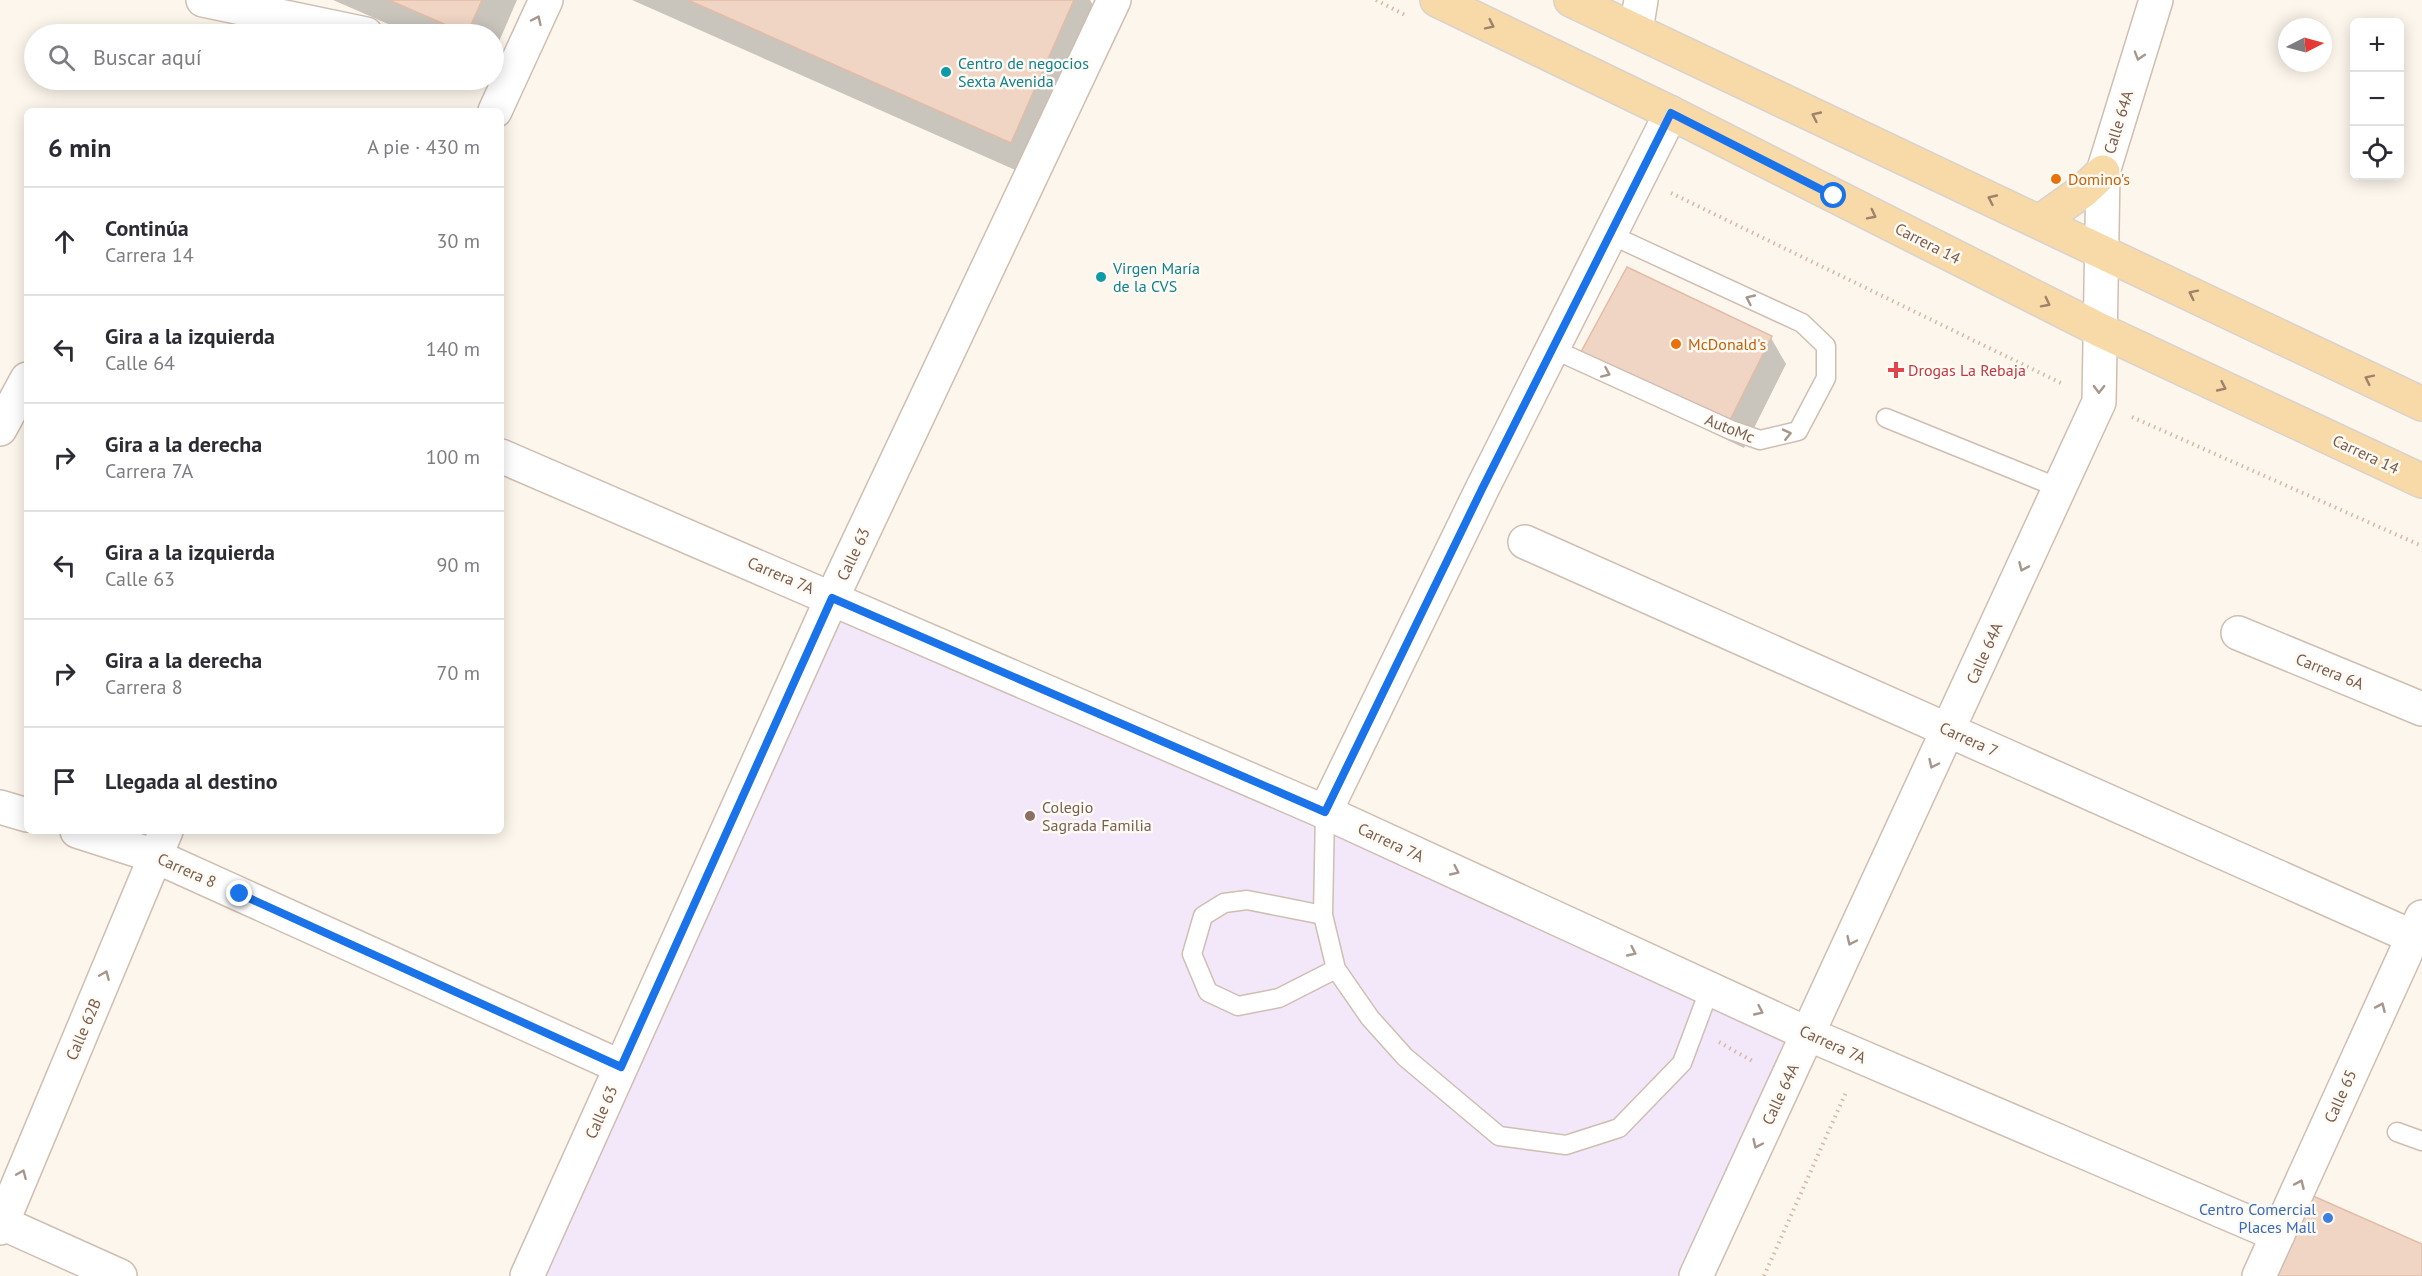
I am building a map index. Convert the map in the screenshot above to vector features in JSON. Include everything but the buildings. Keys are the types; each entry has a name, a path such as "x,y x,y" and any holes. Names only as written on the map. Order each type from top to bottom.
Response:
{"main road":[{"name":"Carrera 14","path":"1437,0 1671,113 2100,330 2422,481"},
{"path":"1571,0 1639,15 2039,222 2422,404"},
{"path":"2039,222 2083,190 2103,172"}],"street":[{"path":"204,0 318,24"},
{"path":"504,64 546,0"},
{"name":"Calle 63","path":"527,1276 832,598 1114,0"},
{"name":"Calle 64A","path":"1696,1276 2099,402 2103,172 2156,0"},
{"path":"496,108 499,90"},
{"path":"1325,812 1482,489 1671,113"},
{"path":"0,429 24,385"},
{"name":"Carrera 7A","path":"504,457 1325,812 1808,1034 2278,1235"},
{"name":"Carrera 7","path":"1525,542 1949,730 2417,927"},
{"name":"Carrera 6A","path":"2238,633 2422,709"},
{"path":"0,807 24,814"},
{"name":"Carrera 8","path":"98,834 161,843 621,1067"},
{"name":"Calle 62B","path":"1,1225 161,843"},
{"name":"Calle 65","path":"2259,1276 2417,927"},
{"path":"1,1225 120,1276"}],"lane":[{"name":"AutoMc","path":"1553,349 1731,430 1760,440 1798,431 1826,378 1826,346 1802,323 1610,234"},
{"path":"1886,418 2059,488"},
{"path":"1325,812 1323,915 1336,969 1370,1018 1405,1057 1499,1136 1566,1145 1619,1128 1682,1063 1710,988"},
{"path":"1323,915 1247,900 1224,903 1203,916 1192,954 1208,992 1238,1006 1279,998 1336,969"},
{"path":"2397,1132 2422,1142"}],"path":[{"path":"1376,0 1408,17"},
{"path":"1648,161 1672,194 2099,402 2422,546"},
{"path":"1764,1276 1862,1057"}],"shaded area":[{"name":"Colegio Sagrada Familia","path":"832,598 1808,1034 1697,1276 532,1276"}],"place":[{"name":"Centro de negocios Sexta Avenida","path":"946,72"},
{"name":"Domino's","path":"2056,179"},
{"name":"Virgen María de la CVS","path":"1101,277"},
{"name":"McDonald's","path":"1676,344"},
{"name":"Drogas La Rebaja","path":"1896,370"},
{"name":"Colegio Sagrada Familia","path":"1030,816"},
{"name":"Centro Comercial Places Mall","path":"2328,1218"}],"route":[{"path":"240,894 621,1067 832,598 1325,812 1482,489 1671,113 1834,196"}]}
